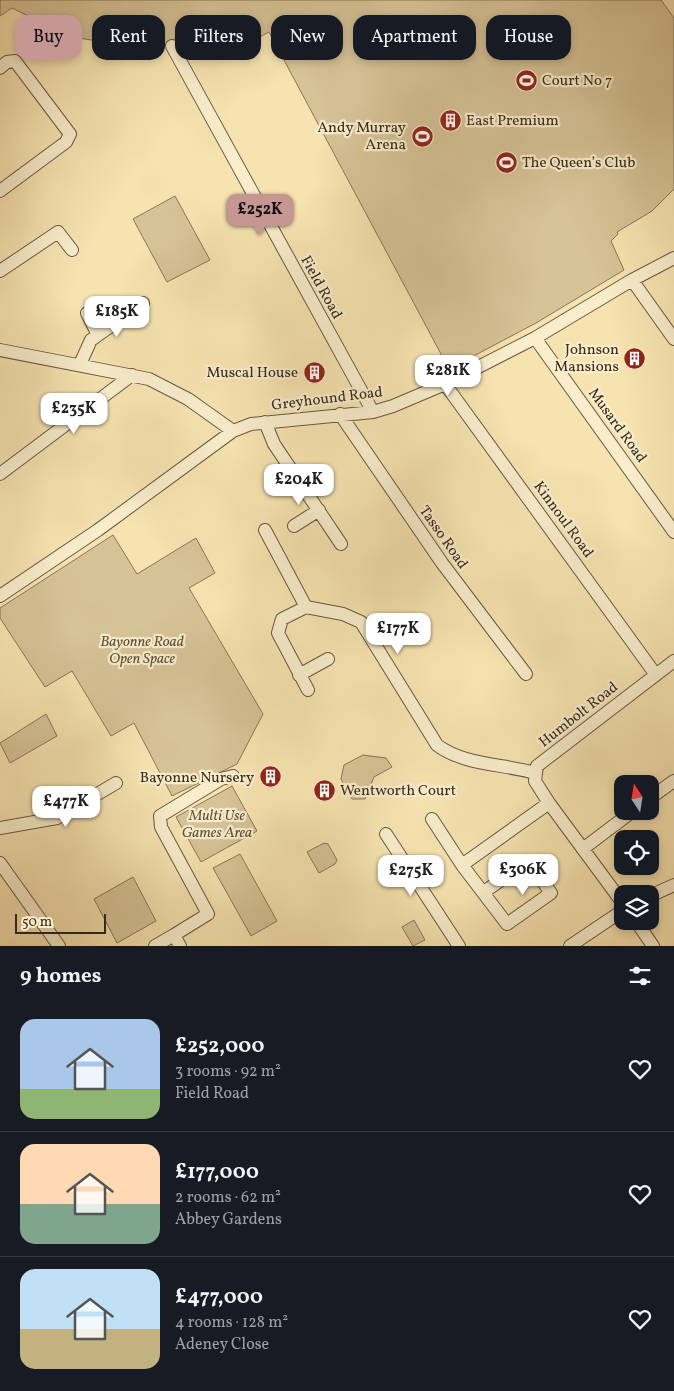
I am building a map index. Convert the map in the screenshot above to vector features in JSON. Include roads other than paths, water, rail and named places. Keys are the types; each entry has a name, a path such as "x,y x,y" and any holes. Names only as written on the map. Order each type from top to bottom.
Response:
{"street":[{"name":"Field Road","path":"172,46 372,412"},
{"path":"0,68 7,62 15,61 70,134 66,142 0,191"},
{"path":"0,272 58,232 72,250"},
{"name":"Greyhound Road","path":"0,596 98,530 232,431 265,422 372,412 393,406 445,384 535,338 632,280 674,258"},
{"path":"632,280 674,339"},
{"path":"80,364 87,346 98,335 144,303"},
{"path":"87,313 98,335"},
{"name":"Musard Road","path":"535,338 674,532"},
{"path":"0,350 132,375 169,388 232,431"},
{"path":"0,474 132,375"},
{"name":"Kinnoul Road","path":"445,384 656,675"},
{"name":"Tasso Road","path":"340,414 442,563 526,674"},
{"path":"265,422 274,444 341,544"},
{"path":"294,526 319,510"},
{"path":"265,530 306,607"},
{"path":"308,690 280,639 278,626 282,619 306,607 343,614 361,622 434,740 444,751 535,773 535,780 549,803 614,891"},
{"path":"299,675 328,659"},
{"name":"Humbolt Road","path":"535,773 537,766 674,661"},
{"path":"155,946 177,940 208,914 161,827 160,816 221,779 232,776"},
{"path":"659,792 674,781"},
{"path":"0,828 57,818 116,783"},
{"path":"462,865 549,803"},
{"path":"432,818 462,865 507,924 551,893 528,861 484,892"},
{"path":"584,848 621,820"},
{"path":"386,834 459,946"},
{"path":"0,863 59,946"},
{"path":"659,892 674,885"},
{"path":"570,946 614,916"},
{"path":"642,930 653,946"}],"place":[{"name":"Court No 7","path":"526,80"},
{"name":"East Premium","path":"450,120"},
{"name":"Andy Murray Arena","path":"422,136"},
{"name":"The Queen’s Club","path":"506,162"},
{"name":"Johnson Mansions","path":"635,358"},
{"name":"Muscal House","path":"314,372"},
{"name":"Bayonne Nursery","path":"270,777"},
{"name":"Wentworth Court","path":"324,790"}],"park label":[{"name":"Bayonne Road Open Space","path":"142,650"},
{"name":"Multi Use Games Area","path":"217,824"}]}
